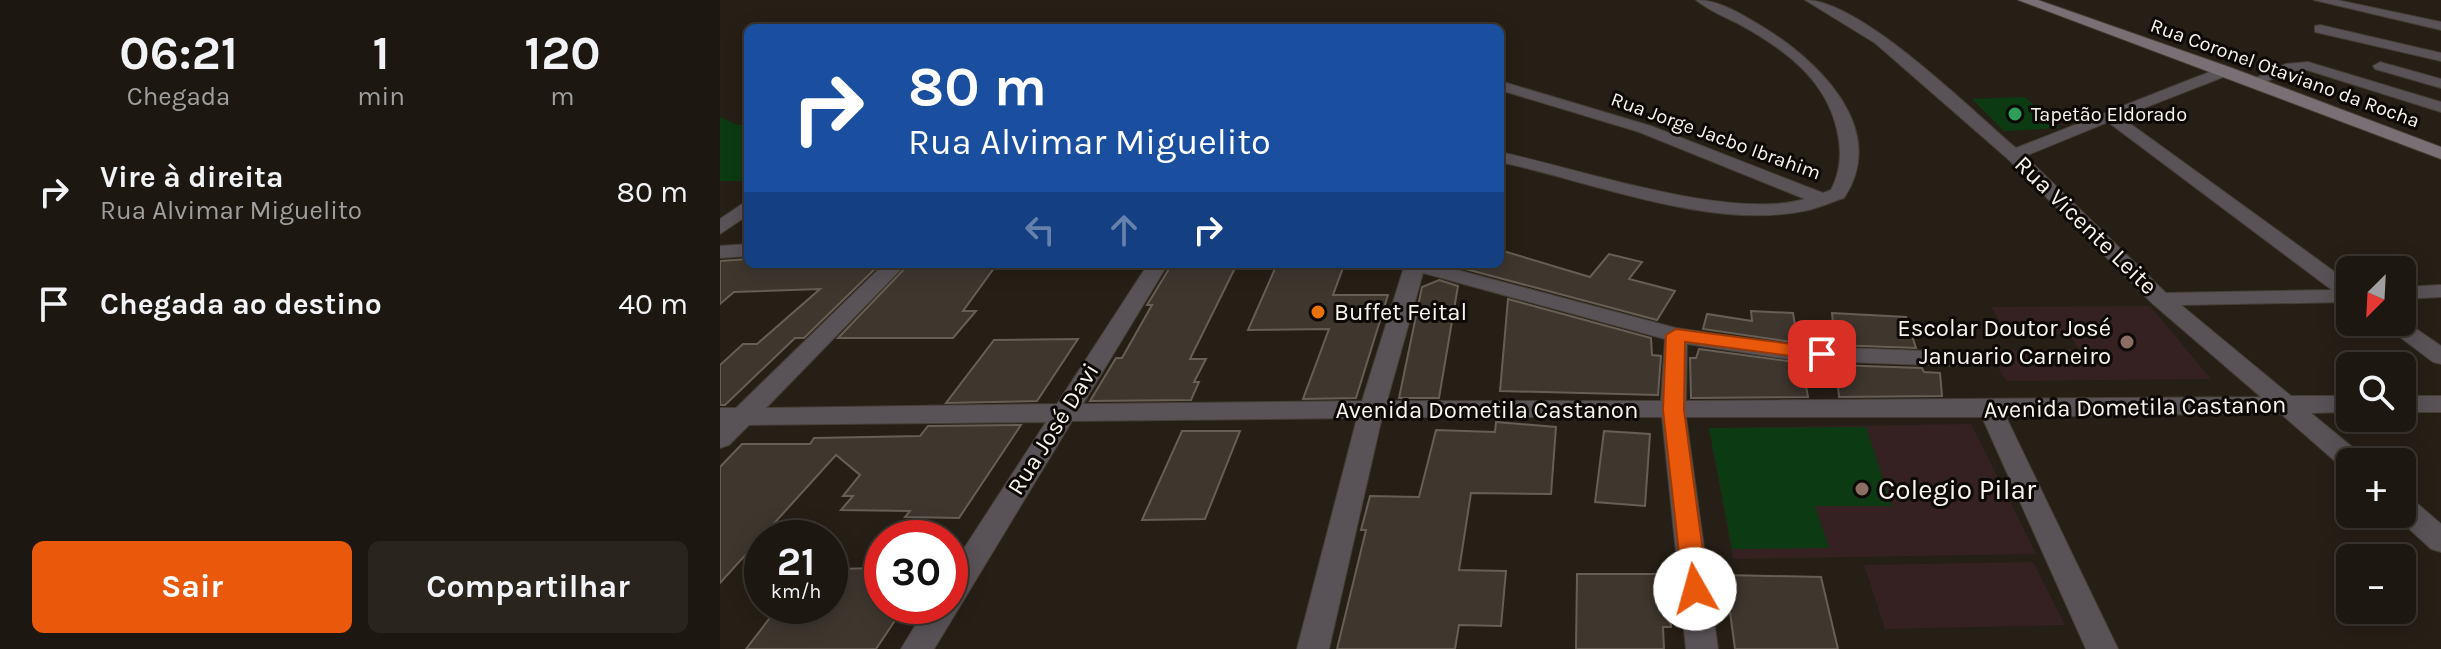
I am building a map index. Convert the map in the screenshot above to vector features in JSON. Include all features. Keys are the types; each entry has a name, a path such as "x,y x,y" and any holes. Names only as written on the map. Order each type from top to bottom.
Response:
{"street":[{"path":"1504,158 1673,199 1782,209 1825,200 1841,189 1850,157 1846,125 1835,101 1817,76 1780,42 1702,0"},
{"name":"Rua Vicente Leite","path":"1811,0 1880,40 2014,155 2161,299 2338,448"},
{"name":"Rua Coronel Otaviano da Rocha","path":"2025,0 2226,71 2441,153"},
{"path":"2320,0 2441,26"},
{"path":"2320,29 2441,57"},
{"path":"2254,82 2291,67 2308,66 2441,107"},
{"path":"2380,66 2441,84"},
{"path":"2014,155 2111,117 2146,99 2226,71"},
{"name":"Rua Jorge Jacbo Ibrahim","path":"1504,86 1645,129 1825,200"},
{"path":"2111,117 2336,284"},
{"path":"720,228 744,209"},
{"path":"720,252 744,250"},
{"path":"720,439 732,417 892,268"},
{"name":"Rua José Davi","path":"968,567 1155,268"},
{"path":"1313,649 1372,409 1413,268"},
{"path":"1429,268 1676,335 1794,353 1954,359"},
{"path":"2416,292 2441,291"},
{"path":"2161,299 2336,294"},
{"path":"1676,335 1673,410 1702,649"},
{"path":"2411,336 2441,357"},
{"name":"Avenida Dometila Castanon","path":"732,417 1372,409 1990,409 2336,404"},
{"path":"2416,404 2441,404"},
{"path":"1990,409 2102,649"},
{"path":"2416,519 2441,541"},
{"path":"917,649 933,624"}],"shaded area":[{"name":"Escolar Doutor José Januario Carneiro","path":"2150,306 2211,379 2006,381 1988,350 2079,349 2069,334 2007,334 1991,307"},
{"name":"Colegio Pilar","path":"1971,424 2036,554 1733,559 1709,428"},
{"name":"Colegio Pilar","path":"2033,562 2065,625 1885,629 1864,565"}],"green space":[{"name":"Tapetão Eldorado","path":"2025,97 2060,128 2004,131 1972,99"},
{"path":"720,117 744,125 744,181 720,181"},
{"path":"1866,427 1892,506 1815,506 1829,548 1732,549 1709,428"}],"building":[{"path":"1504,251 1590,277 1609,254 1642,262 1629,279 1675,291 1657,320 1462,268 1504,268"},
{"path":"744,259 744,268 876,268 804,338 795,338 725,405 720,405 720,365 743,344 757,344 820,289 734,292 720,304 720,261"},
{"path":"905,268 994,268 963,311 976,311 953,338 838,338"},
{"path":"1170,268 1235,268 1190,359 1206,359 1194,382 1199,382 1191,400 1090,401 1116,358 1122,358 1152,305 1147,305"},
{"path":"1275,268 1343,268 1333,295 1388,295 1356,398 1303,399 1329,329 1248,330"},
{"path":"1439,280 1458,286 1439,398 1399,398 1422,287"},
{"path":"1508,299 1651,338 1652,355 1661,356 1658,395 1500,391"},
{"path":"1751,311 1793,313 1798,343 1703,329 1707,314 1752,321"},
{"path":"1832,313 1906,317 1916,348 1835,345"},
{"path":"1078,339 1037,401 946,403 994,340"},
{"path":"1699,349 1802,363 1808,397 1691,398 1690,358 1696,358"},
{"path":"1836,365 1922,368 1924,372 1940,373 1942,396 1839,397"},
{"path":"1496,422 1556,427 1551,494 1471,493 1459,570 1506,571 1501,626 1459,625 1455,649 1337,649 1366,530 1361,530 1370,496 1419,497 1436,430 1495,432"},
{"path":"1021,425 959,518 905,517 910,511 841,510 853,496 843,496 860,475 836,455 777,520 744,520 744,557 720,583 720,467 742,444 810,444 814,438 920,436 928,426"},
{"path":"1182,431 1240,431 1205,519 1142,520"},
{"path":"1604,431 1650,434 1645,506 1595,502"},
{"path":"864,568 864,624 893,624 876,649 746,649 765,624 848,624 848,569"},
{"path":"1577,574 1667,574 1671,627 1663,627 1664,649 1576,649"},
{"path":"1725,575 1821,577 1838,649 1735,649"}],"place":[{"name":"Tapetão Eldorado","path":"2015,114"},
{"name":"Buffet Feital","path":"1318,312"},
{"name":"Escolar Doutor José Januario Carneiro","path":"2127,342"},
{"name":"Colegio Pilar","path":"1862,489"}],"route":[{"path":"1695,589 1673,410 1676,335 1769,350 1822,354"}]}
